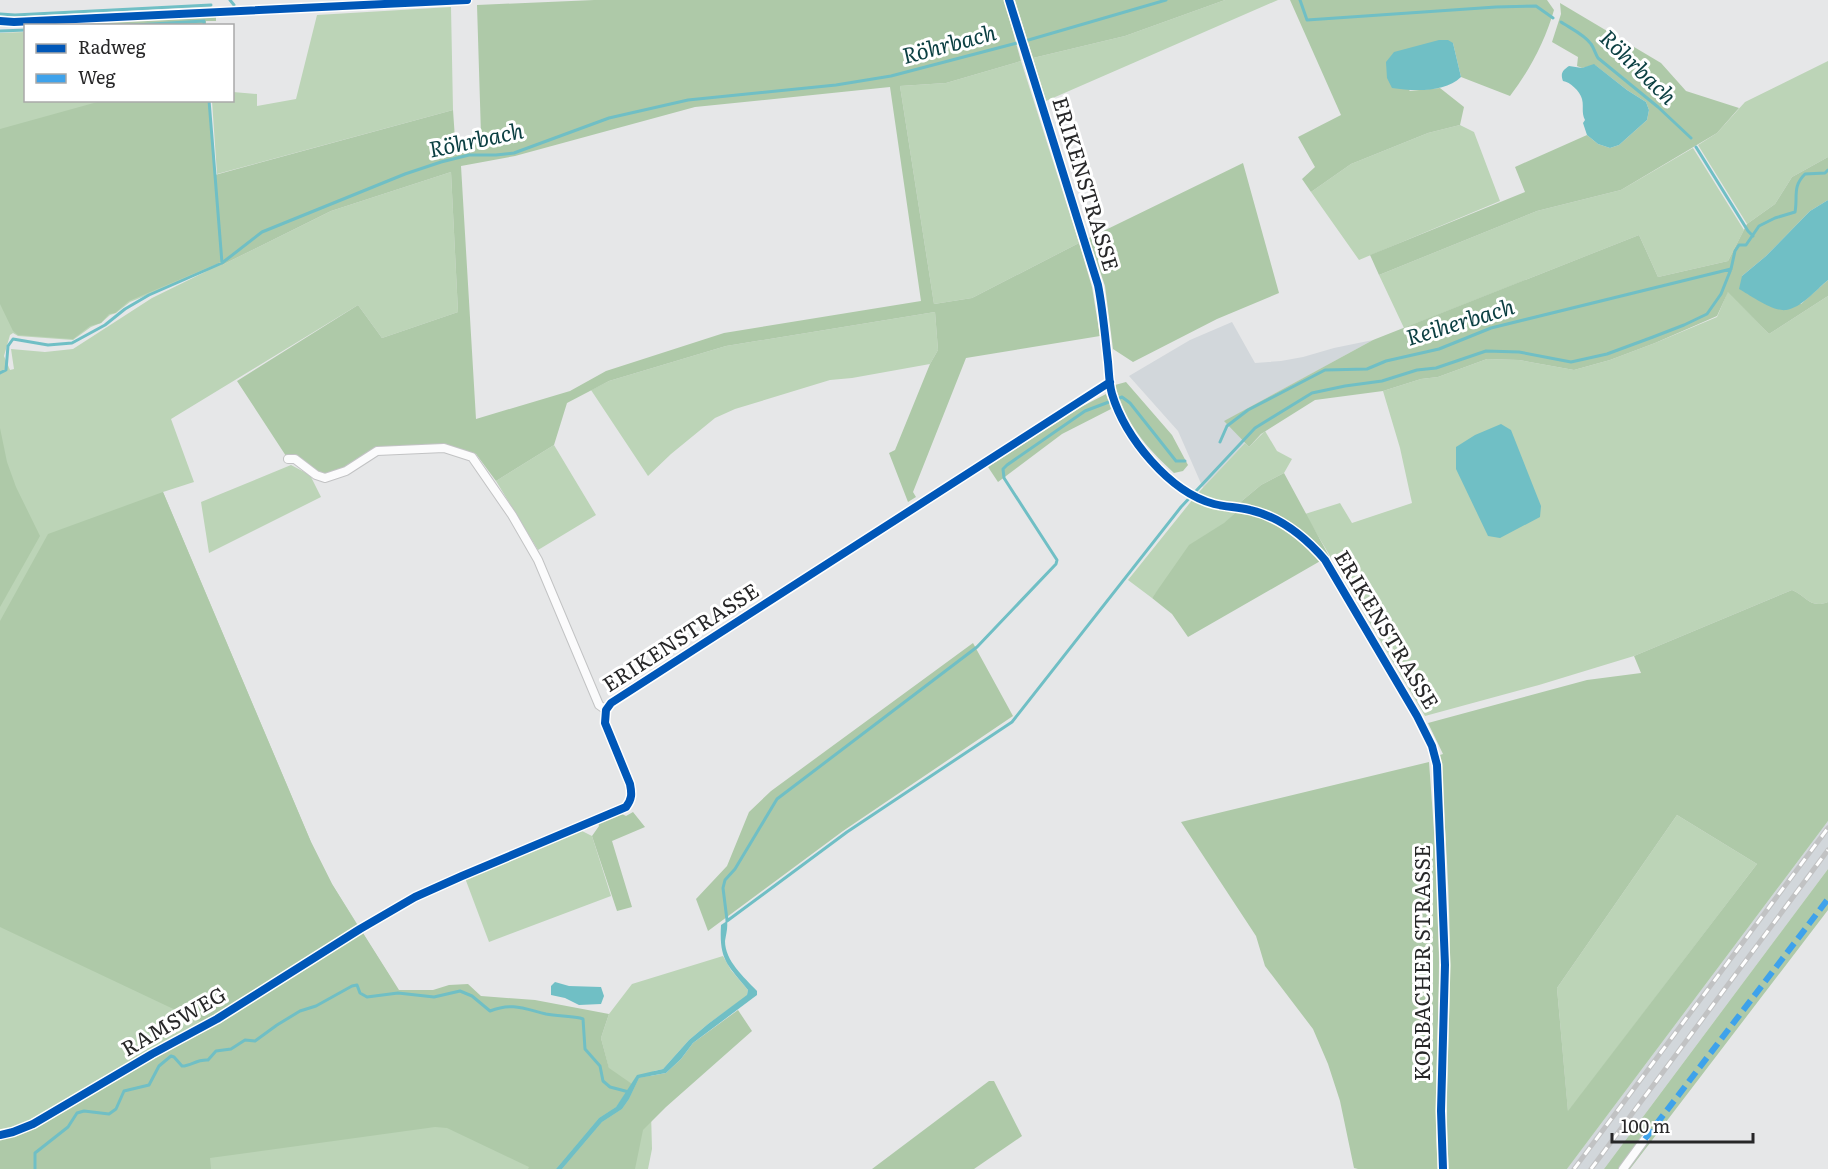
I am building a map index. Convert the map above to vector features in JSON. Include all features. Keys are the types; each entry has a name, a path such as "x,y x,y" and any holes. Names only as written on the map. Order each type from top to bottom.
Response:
{"street":[{"path":"0,21 467,0"},
{"name":"ERIKENSTRASSE","path":"1009,0 1098,285 1111,392 1134,438 1165,477 1188,492 1211,504 1263,514 1284,524 1307,540 1325,560 1417,716 1436,757"},
{"name":"ERIKENSTRASSE","path":"360,929 424,893 626,807 632,794 630,784 605,723 606,710 611,703 1110,382"},
{"path":"288,459 295,459 316,475 325,478 346,471 377,451 444,448 472,457 512,515 538,560 599,705 606,710"},
{"name":"KORBACHER STRASSE","path":"1436,757 1445,965 1441,1112 1443,1169"},
{"name":"RAMSWEG","path":"0,1135 33,1124 152,1054 217,1019 360,929"},
{"path":"1623,1169 1646,1139"}],"shaded area":[{"path":"1232,322 1255,363 1303,357 1373,340 1225,421 1245,443 1203,488 1178,431 1129,376 1190,340"},
{"path":"1828,821 1828,869 1604,1169 1567,1169"}],"green space":[{"path":"594,0 1004,0 1021,61 946,83 900,86 934,304 972,298 1079,243 1092,287 1100,336 966,358 913,492 916,497 908,502 889,453 895,450 930,364 938,350 935,312 726,346 609,381 567,403 554,445 496,481 476,454 445,444 376,448 345,468 325,474 316,473 286,456 237,381 358,305 382,338 458,312 451,172 331,211 222,265 221,262 129,301 115,313 109,314 101,323 90,326 73,339 18,335 13,331 0,304 0,129 97,102 209,102 215,175 453,110 455,139 481,135 477,5","holes":["890,87 921,301 724,333 606,371 570,391 476,419 461,166 515,156 695,107"]},
{"path":"1015,0 1225,0 1125,36 1033,58"},
{"path":"1225,0 1278,0 1046,101 1033,58 1125,36"},
{"path":"1290,0 1547,0 1554,10 1536,55 1510,96 1461,77 1453,43 1409,91 1440,88 1464,107 1460,125 1428,133 1351,164 1311,192 1302,179 1315,167 1298,137 1341,115"},
{"path":"1560,3 1661,63 1686,91 1739,108 1717,133 1621,190 1537,211 1379,275 1370,255 1525,192 1515,167 1587,135 1598,144 1610,148 1619,145 1647,120 1649,110 1646,102 1595,65 1582,68 1577,66 1578,57 1552,42 1561,14"},
{"path":"451,7 453,110 217,174 212,102 234,102 234,92 257,94 257,106 296,99 317,15"},
{"path":"216,17 216,21 206,21 206,24 72,24"},
{"path":"24,32 24,102 209,102 222,265 331,211 451,172 458,312 382,338 358,305 171,419 194,482 163,492 311,842 332,884 398,993 609,1069 601,1038 609,1014 632,984 723,956 731,970 748,990 747,996 708,1024 689,1040 663,1069 654,1071 650,1076 652,1149 648,1169 0,1169 0,33","holes":["209,270 152,298 73,349 45,352 11,349 14,369 10,370 4,356 10,335 13,333 18,336 73,340 130,302"]},
{"path":"1021,61 1079,243 972,298 934,304 900,86 946,83"},
{"path":"1828,61 1828,157 1792,177 1775,204 1747,224 1698,145 1717,133 1745,102"},
{"path":"1460,125 1474,132 1500,201 1359,260 1311,192 1351,164 1428,133"},
{"path":"1693,148 1744,230 1728,261 1658,277 1639,235 1404,328 1379,275 1537,211 1621,190"},
{"path":"1828,157 1828,200 1810,211 1766,256 1742,276 1801,304 1828,280 1828,296 1769,334 1728,292 1717,316 1610,360 1574,370 1519,360 1487,359 1438,377 1421,379 1383,391 1315,400 1261,434 1249,447 1224,421 1373,340 1639,235 1658,277 1728,261 1747,224 1775,204 1792,177"},
{"path":"1243,163 1279,293 1217,319 1133,362 1113,349 1105,286 1089,238"},
{"path":"1728,291 1769,334 1828,296 1828,602 1812,603 1792,590 1634,656 1425,716 1305,514 1340,503 1352,523 1412,503 1400,448 1383,391 1421,379 1438,377 1487,359 1519,360 1574,370 1610,360 1717,317"},
{"path":"935,312 938,350 930,364 830,380 735,409 715,418 648,476 591,390 609,381 726,346"},
{"path":"1126,382 1172,435 1188,465 1183,471 1174,473 1145,443 1131,423 1115,385"},
{"path":"1106,394 1111,409 1062,434 998,482 988,467 1081,407"},
{"path":"0,428 7,462 16,487 40,536 0,607"},
{"path":"1265,431 1277,451 1292,459 1284,473 1261,485 1237,505 1211,500 1198,493 1245,443 1249,447"},
{"path":"554,445 596,515 538,550 496,481"},
{"path":"291,465 310,475 321,497 209,553 201,502"},
{"path":"1284,473 1329,556 1188,637 1172,614 1152,598 1189,545 1224,523 1236,512 1237,505 1261,485"},
{"path":"163,492 311,842 332,884 358,926 203,1023 0,927 0,621 48,534"},
{"path":"1193,499 1210,507 1236,512 1167,579 1152,598 1128,580"},
{"path":"1792,590 1812,603 1828,602 1828,821 1567,1169 1449,1169 1447,1091 1450,936 1440,755 1443,754 1428,723 1587,680 1641,673 1634,656","holes":["1677,815 1757,864 1568,1111 1557,988"]},
{"path":"973,643 1013,716 843,831 708,931 696,899 727,866 749,812 771,791"},
{"path":"1429,762 1439,938 1436,1092 1438,1169 1358,1169 1354,1168 1340,1101 1313,1029 1265,966 1256,936 1181,822"},
{"path":"633,812 645,827 612,841 632,907 617,911 592,836 599,826 598,823"},
{"path":"1677,815 1757,864 1568,1112 1557,988"},
{"path":"582,831 592,836 611,896 489,942 465,878"},
{"path":"1828,869 1828,910 1630,1169 1604,1169"},
{"path":"363,933 399,990 433,990 449,985 468,984 481,996 535,1000 609,1014 601,1038 609,1068 632,1084 616,1107 599,1118 556,1169 528,1169 529,1167 447,1128 435,1127 210,1158 211,1169 0,1169 0,1138 221,1023"},
{"path":"738,1010 752,1031 643,1130 635,1169 562,1169 602,1122 622,1109 639,1078 666,1073 693,1043"},
{"path":"989,1081 994,1081 1022,1136 974,1169 872,1169"}],"water":[{"path":"1439,40 1448,40 1453,43 1461,77 1446,86 1428,90 1392,88 1387,78 1386,62 1394,52"},
{"path":"1594,64 1646,102 1649,110 1647,120 1619,145 1610,148 1598,144 1587,135 1583,123 1585,120 1581,96 1562,78 1563,72 1569,66 1582,68"},
{"path":"1828,200 1828,280 1803,302 1786,310 1768,306 1739,289 1742,276 1766,256 1810,211"},
{"path":"1501,424 1511,430 1541,506 1540,517 1500,538 1488,536 1456,469 1456,447 1475,435"},
{"path":"727,921 725,941 728,955 736,968 757,991 757,995 693,1043 666,1073 639,1078 622,1109 602,1122 562,1169 556,1169 599,1118 616,1107 637,1075 663,1069 689,1040 747,995 748,990 723,954 721,925"},
{"path":"555,982 569,986 601,987 604,996 601,1004 579,1005 565,998 551,995 551,986"}],"waterway":[{"path":"230,0 234,5"},
{"name":"Röhrbach","path":"1025,41 1166,0"},
{"name":"Röhrbach","path":"1300,0 1307,20 1536,6 1553,18"},
{"path":"0,14 211,5"},
{"path":"152,24 204,21 204,24"},
{"name":"Röhrbach","path":"1561,22 1585,38 1598,58 1658,107 1691,138"},
{"path":"0,31 24,30"},
{"name":"Röhrbach","path":"0,373 6,370 8,346 13,339 48,345 72,343 105,325 125,309 149,295 222,263 262,232 405,174 441,162 469,155 514,153 609,118 688,100 836,85 891,76 1017,43"},
{"path":"209,102 222,263"},
{"name":"Röhrbach","path":"1696,147 1753,236"},
{"path":"727,921 847,832 1012,722 1181,507 1255,428 1312,393 1382,381 1417,370 1436,368 1486,351 1519,352 1571,362 1607,354 1684,325 1707,314 1721,294 1739,245 1746,245 1759,226 1795,212 1798,183 1805,174 1825,173 1828,170"},
{"name":"Reiherbach","path":"1220,442 1227,426 1248,410 1325,370 1367,369 1386,361 1439,349 1491,328 1731,269"},
{"path":"727,920 723,888 725,880 735,869 777,799 977,647 1056,564 1057,560 1004,478 1003,469 1085,411 1122,397 1130,403 1176,461 1185,461"},
{"path":"35,1169 35,1153 68,1127 77,1113 84,1111 109,1114 116,1109 124,1091 149,1085 159,1066 171,1056 182,1066 208,1060 216,1051 231,1049 245,1040 255,1041 300,1011 316,1006 357,985 360,993 367,997 398,993 434,997 460,991 472,996 490,1011 505,1007 525,1008 546,1014 583,1019 585,1049 600,1066 603,1081 610,1087 629,1092"}],"railway":[{"path":"1574,1169 1828,828"},
{"path":"1591,1169 1828,850"}],"marked path":[{"path":"1645,1139 1828,899"}],"cycle path":[{"path":"0,21 467,0"},
{"path":"1009,0 1098,285 1111,390 1127,428 1151,461 1181,488 1197,498 1214,504 1250,510 1272,518 1301,536 1325,560 1417,716 1432,746 1437,765 1445,965 1441,1111 1443,1169"},
{"path":"0,1135 33,1124 152,1054 217,1019 415,897 626,807 631,796 630,784 605,723 606,710 611,703 1110,382"}]}
